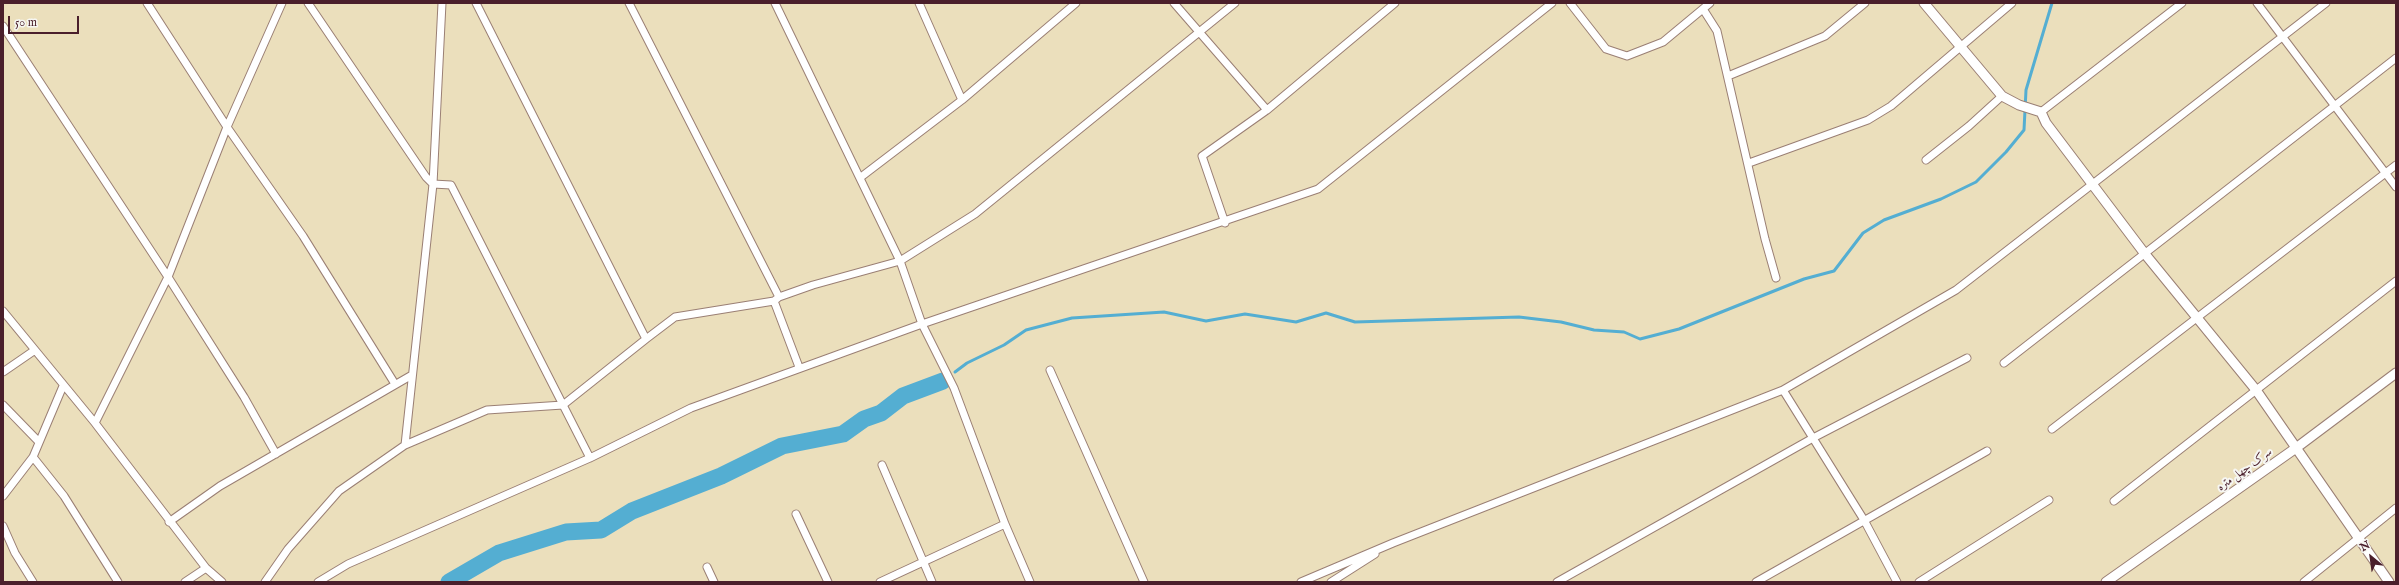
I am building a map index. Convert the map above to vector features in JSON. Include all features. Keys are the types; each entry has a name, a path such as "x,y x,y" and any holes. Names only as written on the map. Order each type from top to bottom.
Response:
{"street":[{"path":"147,3 227,127 303,236 395,384"},
{"path":"95,423 168,277 227,127 282,3"},
{"path":"308,3 426,177 433,184 451,185 508,294 590,458"},
{"path":"405,445 433,184 442,3"},
{"path":"476,3 646,339"},
{"path":"629,3 777,299 799,367"},
{"path":"775,3 861,177 900,261 922,324 954,388 1005,524 1030,582"},
{"path":"919,3 962,100"},
{"path":"861,177 962,100 1076,3"},
{"path":"1174,3 1267,110"},
{"path":"265,582 288,549 339,491 405,445 487,410 563,405 675,317 777,299 813,285 900,261 975,214 1235,3"},
{"path":"1225,223 1202,156 1267,110 1395,3"},
{"path":"318,582 348,564 590,458 691,408 799,367 922,324 1225,223 1318,189 1552,3"},
{"path":"1570,3 1606,48 1628,56 1663,42 1710,3"},
{"path":"1728,76 1825,36 1865,3"},
{"path":"1924,3 2002,96 2030,110 2041,112 2182,3"},
{"path":"1749,163 1868,120 1891,106 2012,3"},
{"path":"2257,3 2396,187"},
{"path":"1301,582 1393,543 1783,390 1956,290 2326,3"},
{"path":"1703,9 1717,31 1749,163 1765,240 1776,278"},
{"path":"3,26 168,277 244,397 276,454"},
{"path":"2004,363 2396,58"},
{"path":"1926,160 1969,126 2002,96"},
{"path":"2041,112 2046,123 2094,184 2145,254 2256,390 2389,582"},
{"path":"2052,429 2396,166"},
{"path":"2114,501 2396,281"},
{"path":"3,310 63,386 95,423 169,522 206,568 222,582"},
{"path":"3,372 35,350"},
{"path":"1557,582 1812,438 1966,358"},
{"path":"1050,370 1144,582"},
{"name":"سرک چهل متره","path":"2106,582 2296,448 2396,373"},
{"path":"169,522 220,486 412,375"},
{"path":"3,496 34,457 63,386"},
{"path":"1783,390 1864,520 1897,582"},
{"path":"3,406 39,442"},
{"path":"1756,582 1987,451"},
{"path":"34,457 64,496 118,582"},
{"path":"882,465 932,582"},
{"path":"1919,582 2048,500"},
{"path":"2304,582 2396,508"},
{"path":"796,514 828,582"},
{"path":"880,582 1005,524"},
{"path":"3,526 15,553 33,582"},
{"path":"1331,582 1393,543"},
{"path":"707,567 714,582"},
{"path":"185,582 206,568"}],"waterway":[{"path":"955,372 967,363 1004,345 1026,330 1072,318 1164,312 1206,321 1245,314 1296,322 1326,313 1355,322 1519,317 1561,322 1594,330 1624,332 1640,339 1679,329 1804,279 1834,271 1863,233 1884,220 1941,199 1976,182 2006,152 2024,130 2026,90 2052,3"},
{"path":"449,582 499,553 566,532 601,530 632,511 721,476 782,446 843,434 864,419 881,413 903,396 943,381"}]}
